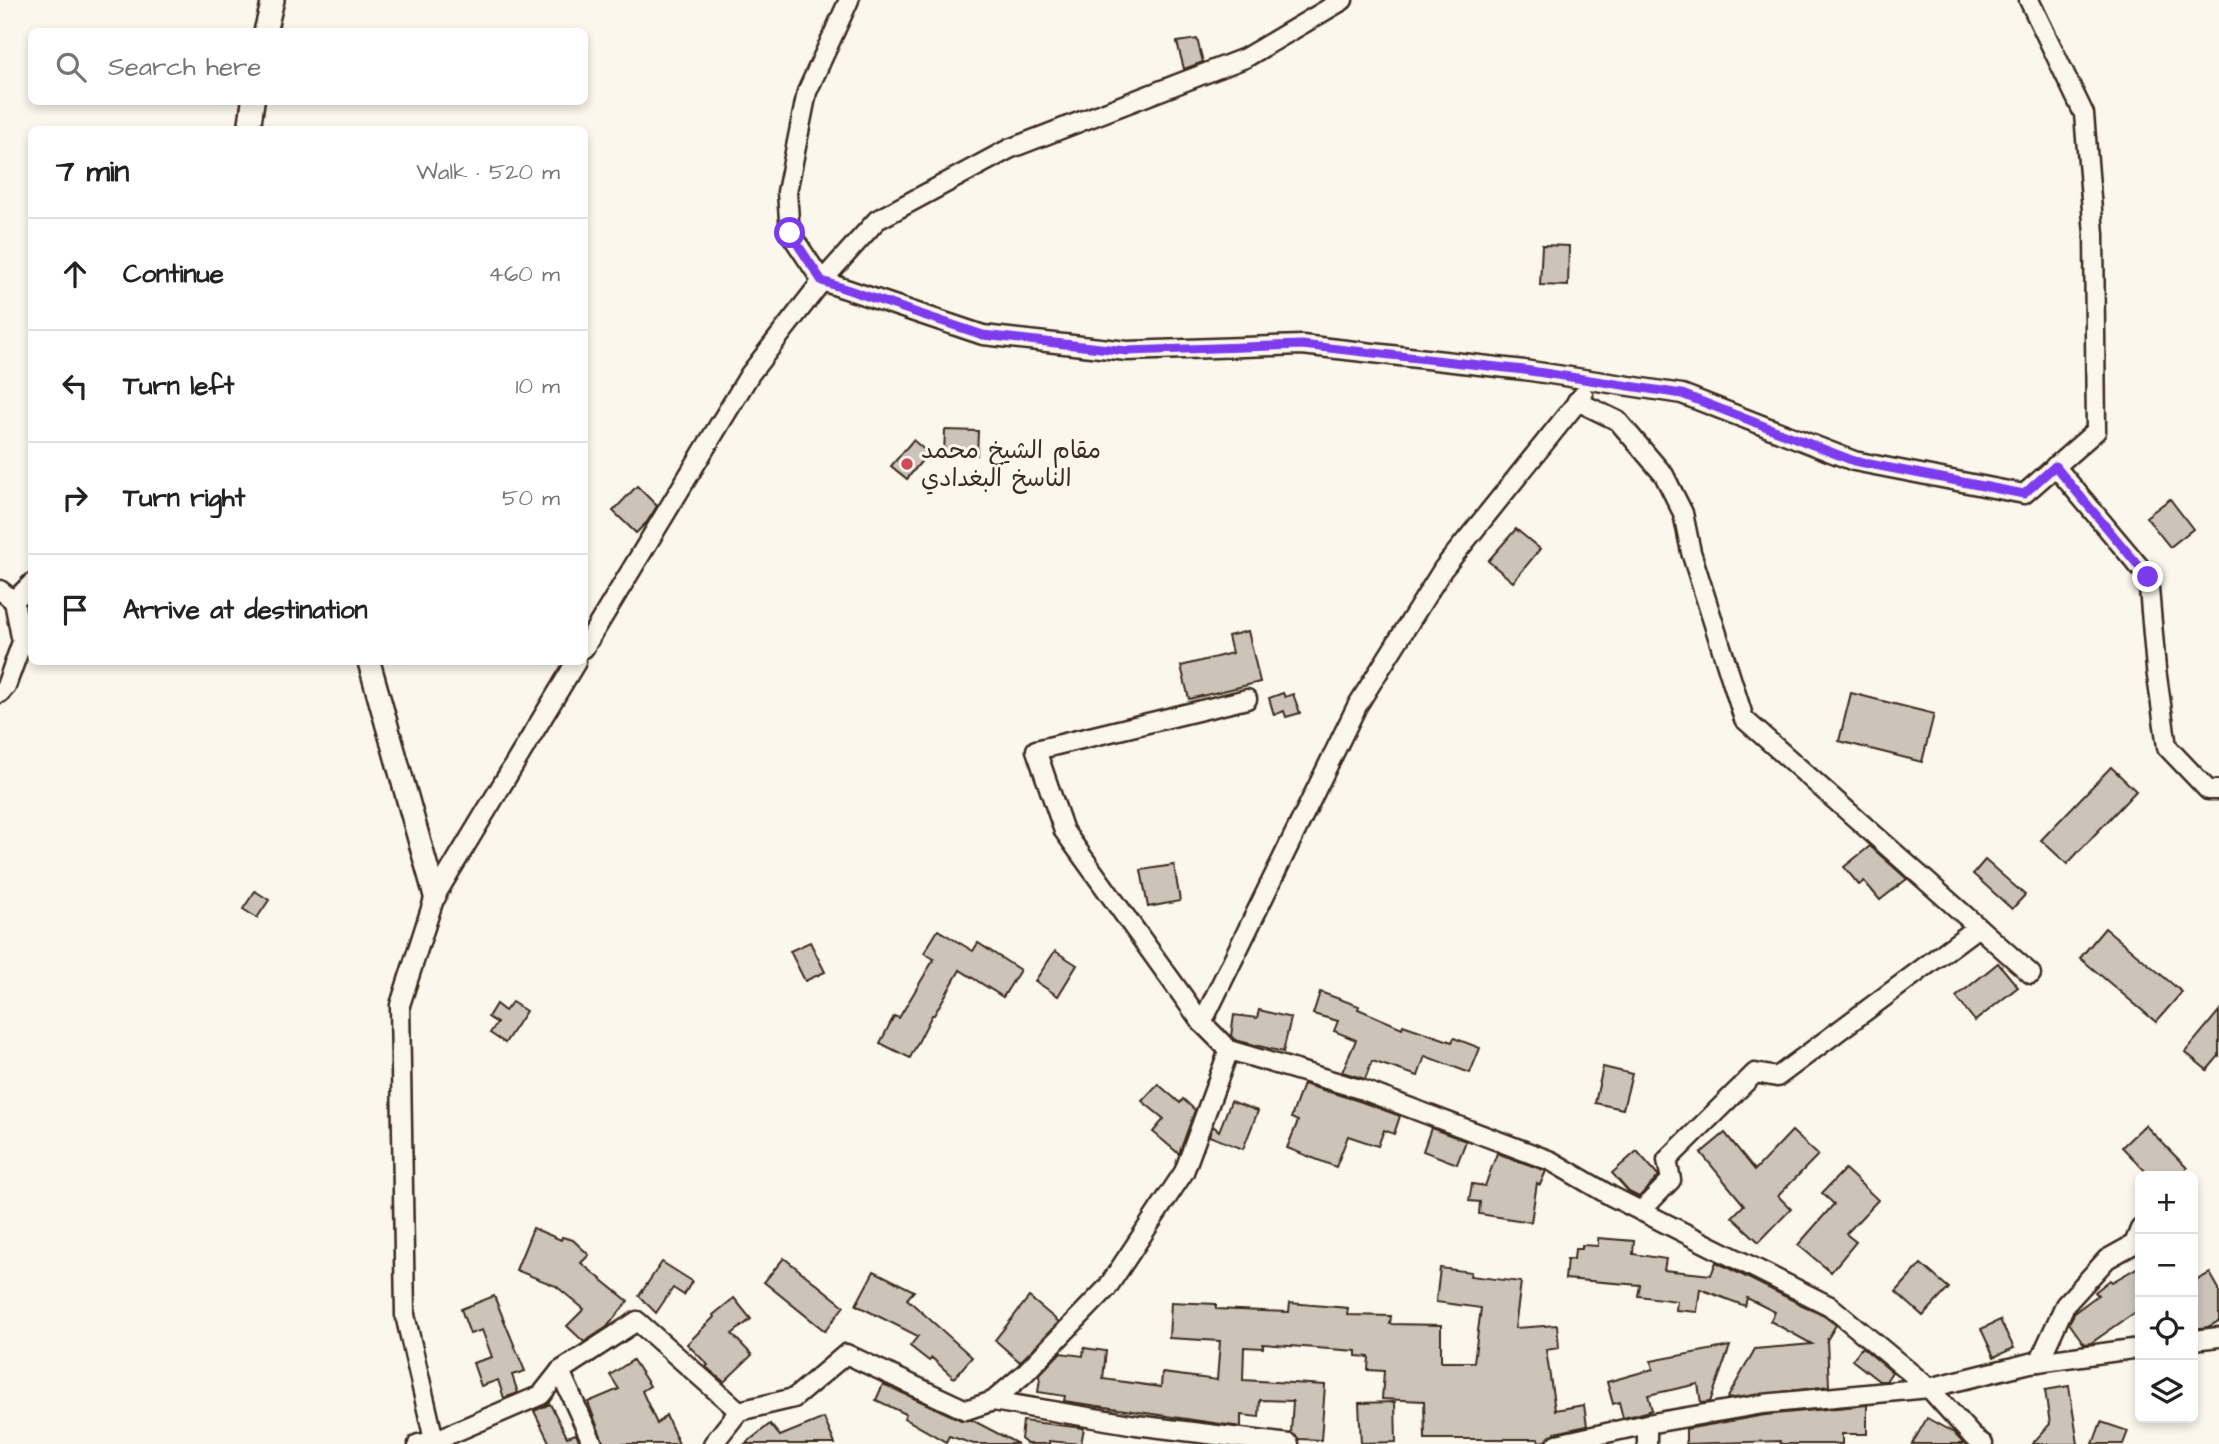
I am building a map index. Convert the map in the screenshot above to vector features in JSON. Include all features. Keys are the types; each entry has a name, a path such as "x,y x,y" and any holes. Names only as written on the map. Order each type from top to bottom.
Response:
{"street":[{"path":"266,28 272,0"},
{"path":"849,0 807,92 787,192 790,233 822,281 983,335 1127,351 1302,345 1524,370 1682,394 1854,461 2024,494 2096,431 2094,234 2084,114 2029,0"},
{"path":"588,641 750,374 822,281 877,220 1009,149 1245,58 1343,0"},
{"path":"250,126 253,105"},
{"path":"1202,1023 1357,706 1443,569 1594,381"},
{"path":"1577,401 1618,421 1664,475 1683,513 1690,552 1744,719 2031,974"},
{"path":"2055,466 2148,577 2156,669 2167,747 2208,790 2219,790"},
{"path":"0,693 6,685 22,642 7,596 28,585"},
{"path":"370,665 435,896"},
{"path":"574,665 435,896 400,1004 405,1315 429,1443 541,1395 560,1371 637,1321 739,1411"},
{"path":"1247,699 1036,750 1064,831 1202,1023 1229,1050 1363,1090 1551,1161 1641,1211 1830,1306 1928,1388 1975,1442"},
{"path":"1641,1211 1671,1180 1667,1160 1755,1073 1777,1077 1978,927"},
{"path":"713,1444 739,1411 793,1398 846,1354 966,1410 993,1401 1024,1374 1107,1288 1184,1172 1229,1050"},
{"path":"2039,1362 2065,1305 2107,1259 2134,1244 2138,1234"},
{"path":"2198,1339 2219,1337"},
{"path":"1557,1444 1647,1424 1763,1404 1928,1388 2039,1362 2135,1349"},
{"path":"560,1371 593,1444"},
{"path":"993,1401 1136,1425 1289,1444"},
{"path":"1647,1424 1647,1444"},
{"path":"1136,1425 1145,1444"}],"building":[{"path":"1197,39 1203,62 1184,69 1177,42"},
{"path":"1542,245 1569,246 1568,286 1540,285"},
{"path":"945,430 978,431 977,455 944,454"},
{"path":"913,440 928,453 907,479 891,466"},
{"path":"637,486 657,506 636,533 613,511"},
{"path":"2170,499 2193,529 2170,547 2146,517"},
{"path":"1516,529 1540,549 1513,582 1488,561"},
{"path":"1248,631 1260,682 1189,699 1181,666 1232,653 1228,636"},
{"path":"1283,693 1285,697 1293,694 1300,713 1286,717 1284,711 1274,715 1269,698"},
{"path":"1851,693 1934,714 1922,762 1839,741"},
{"path":"2111,767 2136,791 2067,864 2041,840"},
{"path":"1870,846 1907,879 1880,900 1864,881 1859,885 1844,867"},
{"path":"1985,860 2025,895 2012,909 1973,874"},
{"path":"1174,865 1180,901 1148,907 1141,870"},
{"path":"255,891 269,900 257,918 243,909"},
{"path":"2105,928 2182,992 2156,1022 2080,958"},
{"path":"938,930 973,951 978,943 1020,970 1003,997 960,970 932,1015 910,1058 880,1043 894,1016 899,1018 934,959 924,953"},
{"path":"810,942 825,972 805,981 790,951"},
{"path":"1055,951 1077,965 1058,996 1035,981"},
{"path":"1998,963 2018,987 1975,1021 1956,997"},
{"path":"1320,992 1359,1006 1358,1009 1402,1028 1403,1025 1452,1042 1454,1038 1480,1048 1470,1073 1425,1056 1418,1076 1372,1061 1365,1079 1342,1072 1356,1040 1334,1031 1338,1021 1313,1014"},
{"path":"512,1002 526,1011 505,1043 490,1033 497,1023 488,1017 496,1004 505,1011"},
{"path":"1259,1010 1291,1018 1283,1052 1235,1040 1231,1036 1234,1015 1257,1018"},
{"path":"2219,1011 2219,1056 2207,1070 2185,1052"},
{"path":"1603,1067 1632,1074 1623,1109 1595,1103"},
{"path":"1158,1084 1180,1103 1183,1099 1195,1110 1179,1154 1153,1132 1164,1119 1142,1101"},
{"path":"1303,1084 1400,1116 1394,1134 1384,1130 1378,1146 1348,1136 1336,1167 1287,1148 1298,1121 1291,1118"},
{"path":"1231,1101 1258,1111 1243,1149 1209,1136 1213,1126 1219,1131"},
{"path":"2145,1125 2187,1168 2184,1171 2145,1171 2122,1147"},
{"path":"1431,1128 1466,1141 1457,1164 1423,1151"},
{"path":"1792,1131 1818,1155 1778,1196 1791,1209 1759,1242 1732,1217 1744,1205 1701,1153 1725,1133 1755,1170"},
{"path":"1637,1151 1659,1176 1639,1197 1629,1192 1612,1173"},
{"path":"1497,1153 1546,1171 1540,1185 1537,1183 1531,1222 1479,1214 1480,1202 1469,1201 1472,1184 1485,1186"},
{"path":"1845,1169 1878,1200 1846,1234 1856,1242 1831,1272 1798,1245 1834,1204 1822,1193"},
{"path":"533,1228 561,1240 562,1237 573,1240 589,1255 581,1263 628,1301 607,1327 584,1342 567,1326 584,1309 556,1286 516,1270"},
{"path":"1598,1238 1634,1241 1633,1254 1666,1259 1664,1270 1711,1275 1716,1262 1824,1316 1836,1325 1827,1340 1829,1386 1727,1399 1755,1349 1812,1344 1770,1321 1775,1312 1747,1298 1745,1306 1700,1289 1697,1312 1676,1310 1677,1301 1638,1296 1640,1285 1565,1279 1567,1259 1574,1259 1575,1249 1582,1249 1582,1245 1598,1246"},
{"path":"784,1258 844,1306 825,1331 764,1282"},
{"path":"662,1262 692,1281 684,1295 673,1288 656,1313 639,1296"},
{"path":"1921,1264 1949,1288 1923,1316 1896,1292"},
{"path":"1440,1268 1471,1272 1470,1276 1521,1282 1515,1328 1557,1325 1559,1348 1546,1350 1555,1410 1584,1405 1587,1426 1555,1433 1546,1441 1539,1442 1538,1439 1425,1439 1424,1401 1382,1399 1384,1371 1368,1370 1369,1357 1356,1356 1356,1351 1263,1344 1263,1348 1244,1347 1243,1380 1325,1385 1321,1440 1299,1439 1291,1433 1293,1401 1260,1400 1259,1417 1241,1415 1241,1427 1064,1401 1065,1396 1038,1392 1038,1376 1060,1353 1083,1356 1084,1348 1106,1351 1103,1379 1161,1387 1162,1373 1217,1380 1220,1341 1169,1338 1171,1302 1216,1304 1216,1309 1289,1312 1290,1303 1348,1308 1347,1315 1391,1316 1390,1324 1441,1325 1441,1362 1474,1362 1481,1308 1436,1302"},
{"path":"2135,1269 2135,1312 2091,1343 2084,1344 2069,1323 2075,1312 2098,1295 2095,1292 2110,1280 2112,1282"},
{"path":"874,1271 914,1291 907,1299 972,1357 954,1378 932,1358 929,1361 910,1346 918,1336 856,1305"},
{"path":"2210,1273 2219,1289 2219,1321 2198,1328 2198,1297 2198,1279"},
{"path":"494,1296 525,1371 512,1375 518,1393 504,1398 498,1380 481,1386 473,1363 492,1357 482,1330 470,1334 461,1309"},
{"path":"1029,1297 1059,1322 1020,1362 995,1340"},
{"path":"734,1298 751,1319 732,1334 752,1355 724,1382 706,1367 708,1365 687,1344 713,1315"},
{"path":"2000,1320 2014,1348 1994,1357 1981,1329"},
{"path":"1730,1346 1710,1402 1701,1403 1698,1384 1648,1395 1652,1410 1623,1418 1619,1402 1613,1404 1607,1382 1653,1369 1651,1361"},
{"path":"1862,1347 1892,1372 1886,1381 1879,1381 1852,1360"},
{"path":"633,1360 650,1386 642,1391 657,1424 666,1415 679,1444 604,1444 588,1402 619,1389 610,1375"},
{"path":"883,1384 961,1420 972,1420 1018,1444 974,1444 949,1436 946,1442 904,1418 906,1414 876,1400"},
{"path":"2069,1386 2078,1444 2032,1444 2050,1424 2045,1390"},
{"path":"1395,1402 1396,1442 1361,1443 1359,1403"},
{"path":"550,1404 567,1437 576,1434 581,1444 550,1444 534,1411"},
{"path":"1867,1405 1867,1434 1842,1434 1842,1444 1781,1444 1780,1441 1686,1444 1686,1429 1765,1415"},
{"path":"824,1418 835,1444 745,1444 770,1424 780,1436"},
{"path":"1927,1418 1954,1433 1964,1444 1912,1444"},
{"path":"1023,1421 1084,1428 1081,1444 1049,1441 1049,1444 1027,1444 1021,1439"},
{"path":"2101,1422 2128,1431 2123,1444 2093,1444"}],"place":[{"name":"مقام الشيخ محمد الناسخ البغدادي","path":"907,464"}],"route":[{"path":"790,233 822,281 983,335 1127,351 1302,345 1524,370 1682,394 1854,461 2024,494 2055,466 2148,577"}]}
